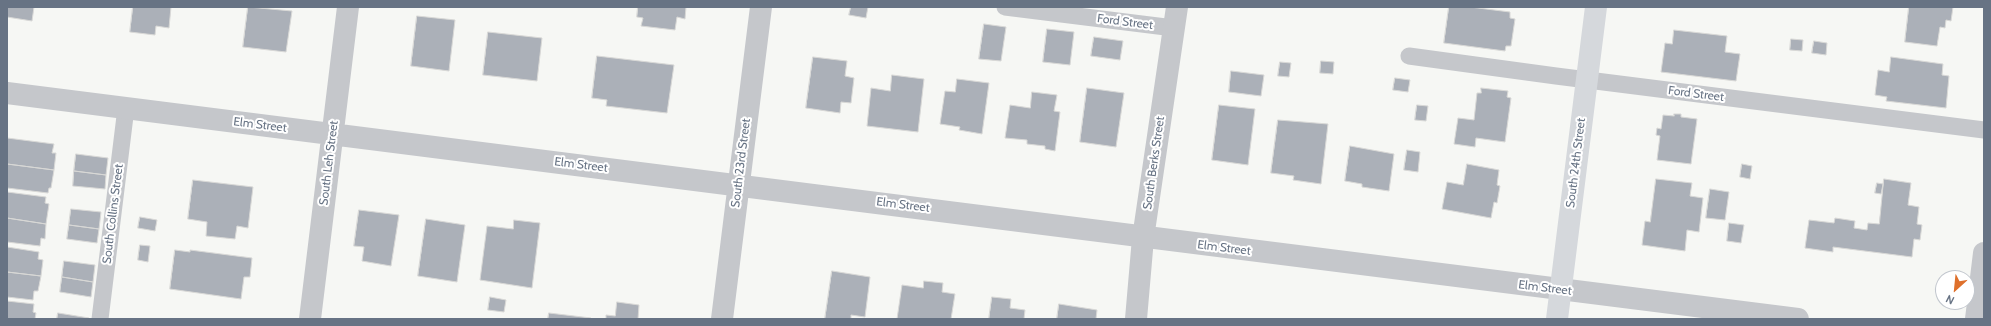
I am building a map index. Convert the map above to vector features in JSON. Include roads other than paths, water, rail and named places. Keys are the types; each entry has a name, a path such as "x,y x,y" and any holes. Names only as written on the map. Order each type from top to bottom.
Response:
{"main road":[{"name":"South 24th Street","path":"1557,319 1596,7"}],"street":[{"name":"South Leh Street","path":"310,319 348,7"},
{"name":"South 23rd Street","path":"722,319 761,7"},
{"name":"South Berks Street","path":"1136,319 1143,238 1177,7"},
{"name":"Elm Street","path":"7,93 739,185 1143,238 1798,319"},
{"path":"1976,319 1984,253"}],"lane":[{"name":"Ford Street","path":"1005,7 1174,28"},
{"name":"Ford Street","path":"1409,56 1586,80 1984,130"},
{"name":"South Collins Street","path":"100,319 126,108"}]}
